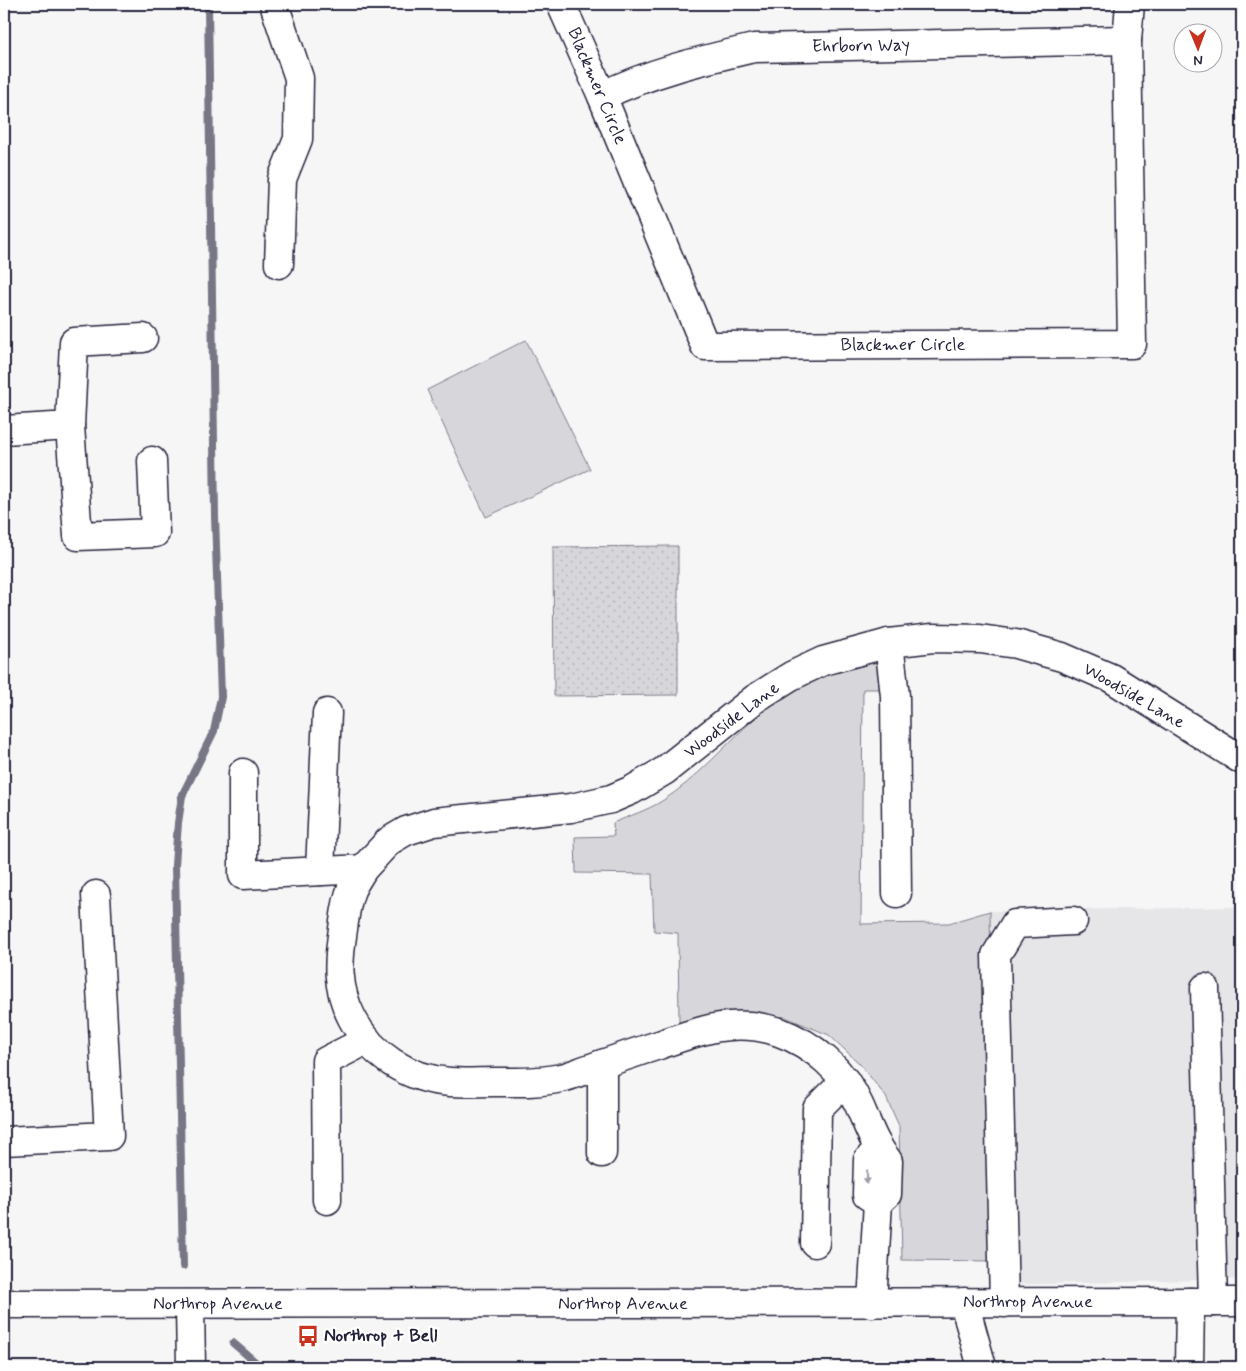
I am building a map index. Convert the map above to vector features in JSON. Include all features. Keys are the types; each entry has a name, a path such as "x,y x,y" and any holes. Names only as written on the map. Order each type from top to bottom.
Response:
{"street":[{"path":"274,4 299,78 298,139 282,179 279,264"},
{"name":"Blackmer Circle","path":"561,4 602,96 705,346 1132,344 1127,40 1130,4"},
{"name":"Ehrborn Way","path":"602,96 621,86 699,61 754,48 1127,40"},
{"path":"143,338 74,342 70,426 78,536 155,533 152,461"},
{"path":"4,430 70,426"},
{"name":"Woodside Lane","path":"872,1303 878,1202 887,1194 888,1160 878,1149 858,1103 845,1081 824,1058 803,1043 780,1032 759,1027 731,1025 703,1029 562,1078 535,1082 450,1082 420,1076 399,1067 376,1051 358,1030 346,1006 340,983 339,959 346,907 351,890 363,869 389,841 406,831 434,822 571,808 611,799 632,790 664,772 756,698 791,676 823,661 889,643 933,638 980,639 1016,644 1062,657 1110,678 1242,760"},
{"path":"889,643 895,696 897,893"},
{"path":"320,872 327,713"},
{"path":"244,773 243,876 363,869"},
{"path":"4,1141 109,1136 96,895"},
{"path":"1004,1303 996,955 1015,924 1073,921"},
{"path":"1189,1367 1202,1302 1205,988"},
{"path":"328,1200 326,1061 367,1040"},
{"path":"602,1064 602,1153"},
{"path":"815,1243 817,1109 845,1081"},
{"path":"964,1302 982,1367"},
{"name":"Northrop Avenue","path":"4,1304 1242,1302"},
{"path":"190,1305 190,1362"}],"shaded area":[{"path":"526,340 590,469 486,517 427,390"},
{"path":"678,546 678,695 554,696 553,547"},
{"path":"866,661 883,661 887,689 863,689 861,924 949,923 990,911 995,1261 902,1260 899,1126 886,1097 860,1064 829,1035 785,1017 741,1012 679,1023 678,933 654,931 652,874 576,873 575,837 614,836 613,823 651,807 675,792 699,773 766,709 821,677"},
{"path":"1242,907 1242,1279 995,1285 990,911"}],"waterway":[{"path":"183,1266 175,865 182,796 214,731 221,697 215,516 208,4"},
{"path":"233,1343 261,1367"}],"place":[{"name":"Northrop + Bell","path":"308,1336"}]}
